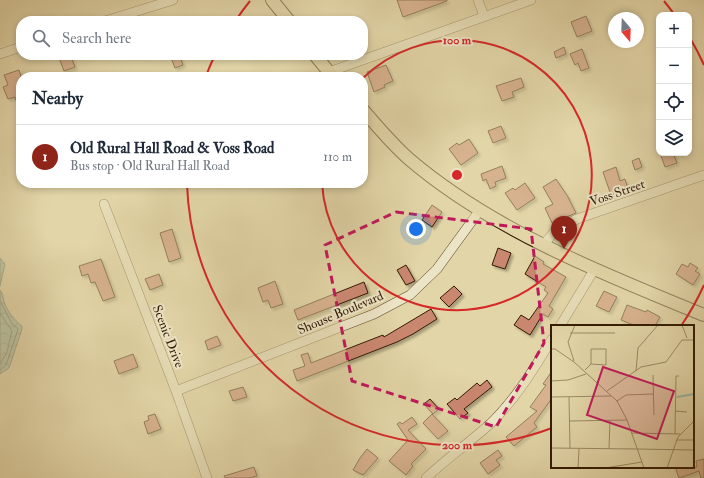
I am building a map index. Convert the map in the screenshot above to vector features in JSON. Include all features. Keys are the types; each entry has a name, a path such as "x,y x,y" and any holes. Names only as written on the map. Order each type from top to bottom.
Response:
{"main road":[{"path":"272,0 285,16"},
{"path":"320,60 329,72"},
{"path":"368,115 407,157 480,210 594,270 704,316"}],"street":[{"path":"121,16 173,0"},
{"path":"478,0 484,16"},
{"path":"339,72 484,16 531,0"},
{"path":"0,54 16,49"},
{"name":"Voss Street","path":"544,244 555,231 577,219 704,176"},
{"name":"Scenic Drive","path":"104,204 176,391 207,478"},
{"name":"Shouse Boulevard","path":"176,391 374,314 410,295 437,269 480,210"},
{"path":"561,325 594,270"},
{"path":"426,478 491,423 522,385 551,342"}],"highlighted area":[{"path":"396,212 531,229 544,343 496,427 352,381 325,245"}],"water":[{"path":"0,258 5,264 0,286"},
{"path":"0,290 7,309 14,319 22,326 22,329 9,368 0,374"}],"building":[{"path":"397,0 447,0 447,1 403,17"},
{"path":"586,16 592,31 577,37 571,22"},
{"path":"564,47 566,54 556,58 554,52"},
{"path":"582,49 589,68 581,71 578,63 575,65 570,54"},
{"path":"60,60 72,60 75,67 64,71"},
{"path":"172,60 181,60 183,65 175,68"},
{"path":"386,65 393,81 374,92 367,72"},
{"path":"19,70 20,72 16,72 16,100 15,97 8,99 3,87 8,85 4,75"},
{"path":"521,78 524,87 512,92 514,97 502,101 496,86"},
{"path":"501,126 506,138 493,143 488,131"},
{"path":"469,139 478,153 461,165 449,149 457,143 459,145"},
{"path":"661,156 674,156 677,163 665,167"},
{"path":"639,158 642,167 635,170 632,161"},
{"path":"502,166 506,178 495,182 496,186 490,189 486,179 483,181 481,174"},
{"path":"616,167 620,181 625,179 628,189 611,195 603,172"},
{"path":"556,179 568,197 576,213 552,223 545,208 553,204 543,187"},
{"path":"525,183 535,198 517,210 505,193 513,188 515,190"},
{"path":"432,205 442,212 432,227 422,220"},
{"path":"172,229 181,258 169,262 160,233"},
{"path":"498,248 511,253 505,269 492,265"},
{"path":"535,256 544,262 543,264 566,277 549,306 553,309 548,317 543,314 530,335 514,325 521,315 529,320 548,293 544,290 546,287 525,274"},
{"path":"101,259 115,297 103,301 95,282 91,283 88,274 82,276 79,266"},
{"path":"690,263 698,268 695,271 700,274 693,285 676,274 682,264 688,267"},
{"path":"406,265 415,281 406,285 397,270"},
{"path":"159,274 163,285 150,290 145,279"},
{"path":"275,281 283,304 271,308 268,300 263,302 258,288"},
{"path":"364,282 368,293 298,320 294,310"},
{"path":"454,286 462,294 449,307 440,298"},
{"path":"604,291 617,297 609,312 596,306"},
{"path":"627,305 646,312 647,310 660,317 656,325 634,325 621,320"},
{"path":"431,309 437,319 413,334 397,342 297,381 293,370 305,366 301,355 308,353 311,363 383,335 384,337"},
{"path":"217,336 221,345 208,350 205,341"},
{"path":"133,354 138,367 119,374 114,361"},
{"path":"551,372 551,399 534,423 537,427 514,446 506,437 537,411 530,407 546,385 543,384"},
{"path":"487,380 492,387 464,409 468,413 460,419 447,404 455,398 457,400 477,383 480,386"},
{"path":"243,387 247,397 233,401 229,391"},
{"path":"430,399 439,409 433,414 424,404"},
{"path":"155,414 161,429 148,434 144,422 149,420 148,416"},
{"path":"432,414 448,431 438,439 423,423"},
{"path":"412,417 417,424 408,430 426,449 411,464 413,466 406,475 389,461 408,440 397,424 400,422 402,424"},
{"path":"367,449 378,458 363,475 353,470"},
{"path":"498,450 502,456 496,460 500,465 488,474 480,463"},
{"path":"704,459 704,478 701,478 699,471 679,478 675,468 697,467 696,461"},
{"path":"254,467 257,476 250,478 225,478 224,476"}],"place":[{"name":"Old Rural Hall Road & Voss Road","path":"564,249"}]}
